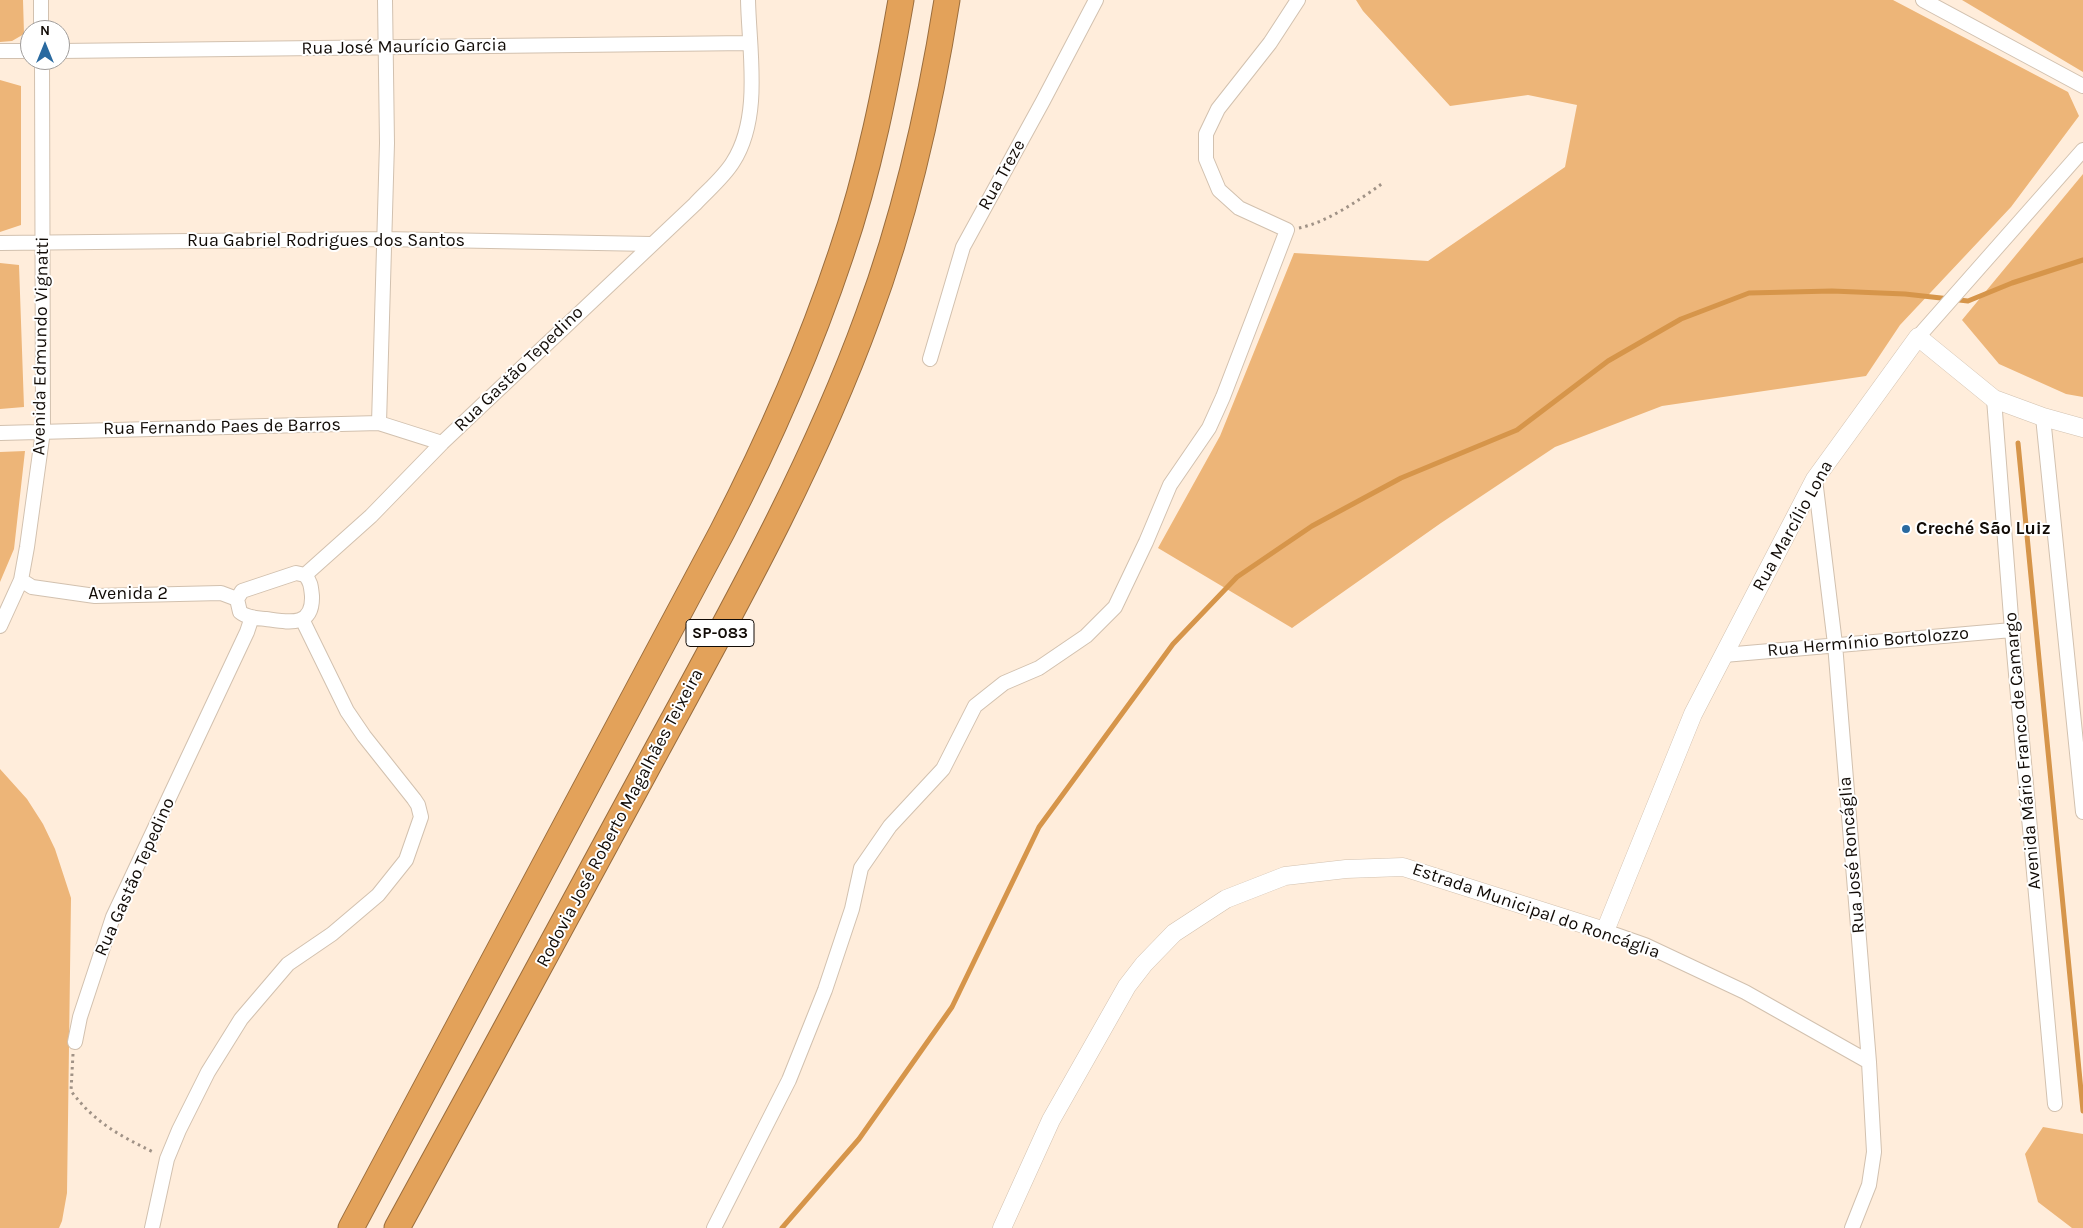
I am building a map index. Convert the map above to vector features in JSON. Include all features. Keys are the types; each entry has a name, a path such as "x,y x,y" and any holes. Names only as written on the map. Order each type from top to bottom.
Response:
{"highway":[{"name":"SP-083","path":"351,1228 758,460 812,334 841,254 869,158 901,0"},
{"name":"Rodovia José Roberto Magalhães Teixeira","path":"397,1228 740,595 807,461 868,317 902,211 922,131 947,0"}],"street":[{"path":"41,0 41,20"},
{"path":"379,423 387,143 385,0"},
{"name":"Rua Gastão Tepedino","path":"304,575 371,516 442,443 695,204 733,162 743,140 749,116 752,86 748,0"},
{"name":"Rua Treze","path":"930,359 963,246 1048,92 1096,0"},
{"path":"714,1228 789,1080 825,990 852,909 861,868 890,826 912,800 943,769 975,706 1004,683 1039,668 1086,636 1115,606 1146,542 1170,484 1208,428 1223,397 1287,230 1239,208 1219,190 1211,176 1206,159 1206,134 1218,109 1270,43 1298,0"},
{"path":"1923,0 2083,86"},
{"name":"Rua José Maurício Garcia","path":"70,51 749,43"},
{"path":"0,51 20,51"},
{"name":"Avenida Edmundo Vignatti","path":"0,626 21,580 42,430 42,70"},
{"name":"Rua Marcílio Lona","path":"1605,931 1693,714 1815,478 1918,336 2083,150"},
{"name":"Rua Gabriel Rodrigues dos Santos","path":"0,243 383,239 651,244"},
{"path":"1918,336 1994,398 2043,417 2083,428"},
{"name":"Avenida Mário Franco de Camargo","path":"1994,398 2012,630 2055,1104"},
{"path":"2043,417 2083,812"},
{"name":"Rua Fernando Paes de Barros","path":"0,433 42,430 379,423 442,443"},
{"name":"Rua José Roncáglia","path":"1815,478 1835,644 1869,1062 1874,1152 1869,1185 1852,1228"},
{"path":"296,573 304,575 311,584 312,605 310,611 302,619 292,622 252,617 240,612 237,599 242,591 296,573"},
{"name":"Avenida 2","path":"21,580 32,587 95,596 221,593 237,599"},
{"name":"Rua Gastão Tepedino","path":"75,1042 80,1017 113,917 247,632 252,617"},
{"path":"152,1228 168,1159 179,1130 208,1072 241,1019 288,964 332,934 378,895 406,860 421,816 418,805 364,736 347,710 302,619"},
{"name":"Rua Hermínio Bortolozzo","path":"1724,654 2012,630"},
{"name":"Estrada Municipal do Roncáglia","path":"1002,1228 1051,1120 1127,986 1144,964 1174,933 1226,899 1285,876 1346,868 1403,867 1605,931 1645,945 1745,992 1869,1062"}],"path":[{"path":"1287,230 1309,226 1355,202 1384,183"},
{"path":"75,1042 71,1065 71,1091 85,1110 109,1129 168,1159"}],"shaded area":[{"path":"0,0 23,0 24,20 20,20 20,36 12,41 0,42"},
{"path":"1356,0 1893,0 2068,92 2079,116 2011,207 1900,325 1866,376 1662,406 1555,447 1441,523 1292,628 1158,548 1220,436 1294,253 1428,261 1565,167 1577,105 1528,95 1450,106 1363,11"},
{"path":"1962,0 2083,0 2083,72"},
{"path":"0,80 21,86 21,225 0,232"},
{"path":"2083,174 2083,397 2066,394 1999,364 1962,320"},
{"path":"0,263 19,265 24,407 0,409"},
{"path":"25,451 14,549 0,582 0,452"},
{"path":"0,769 27,799 43,824 55,849 71,898 67,1193 59,1228 0,1228"},
{"path":"2043,1127 2083,1134 2083,1228 2072,1228 2038,1202 2025,1154"}],"waterway":[{"path":"782,1228 859,1139 952,1007 1039,827 1173,644 1237,577 1312,526 1401,478 1517,430 1608,361 1681,319 1749,293 1832,291 1905,294 1968,301 2012,283 2083,260"},
{"path":"2018,443 2083,1111"}],"place":[{"name":"Creché São Luiz","path":"1906,529"}]}
